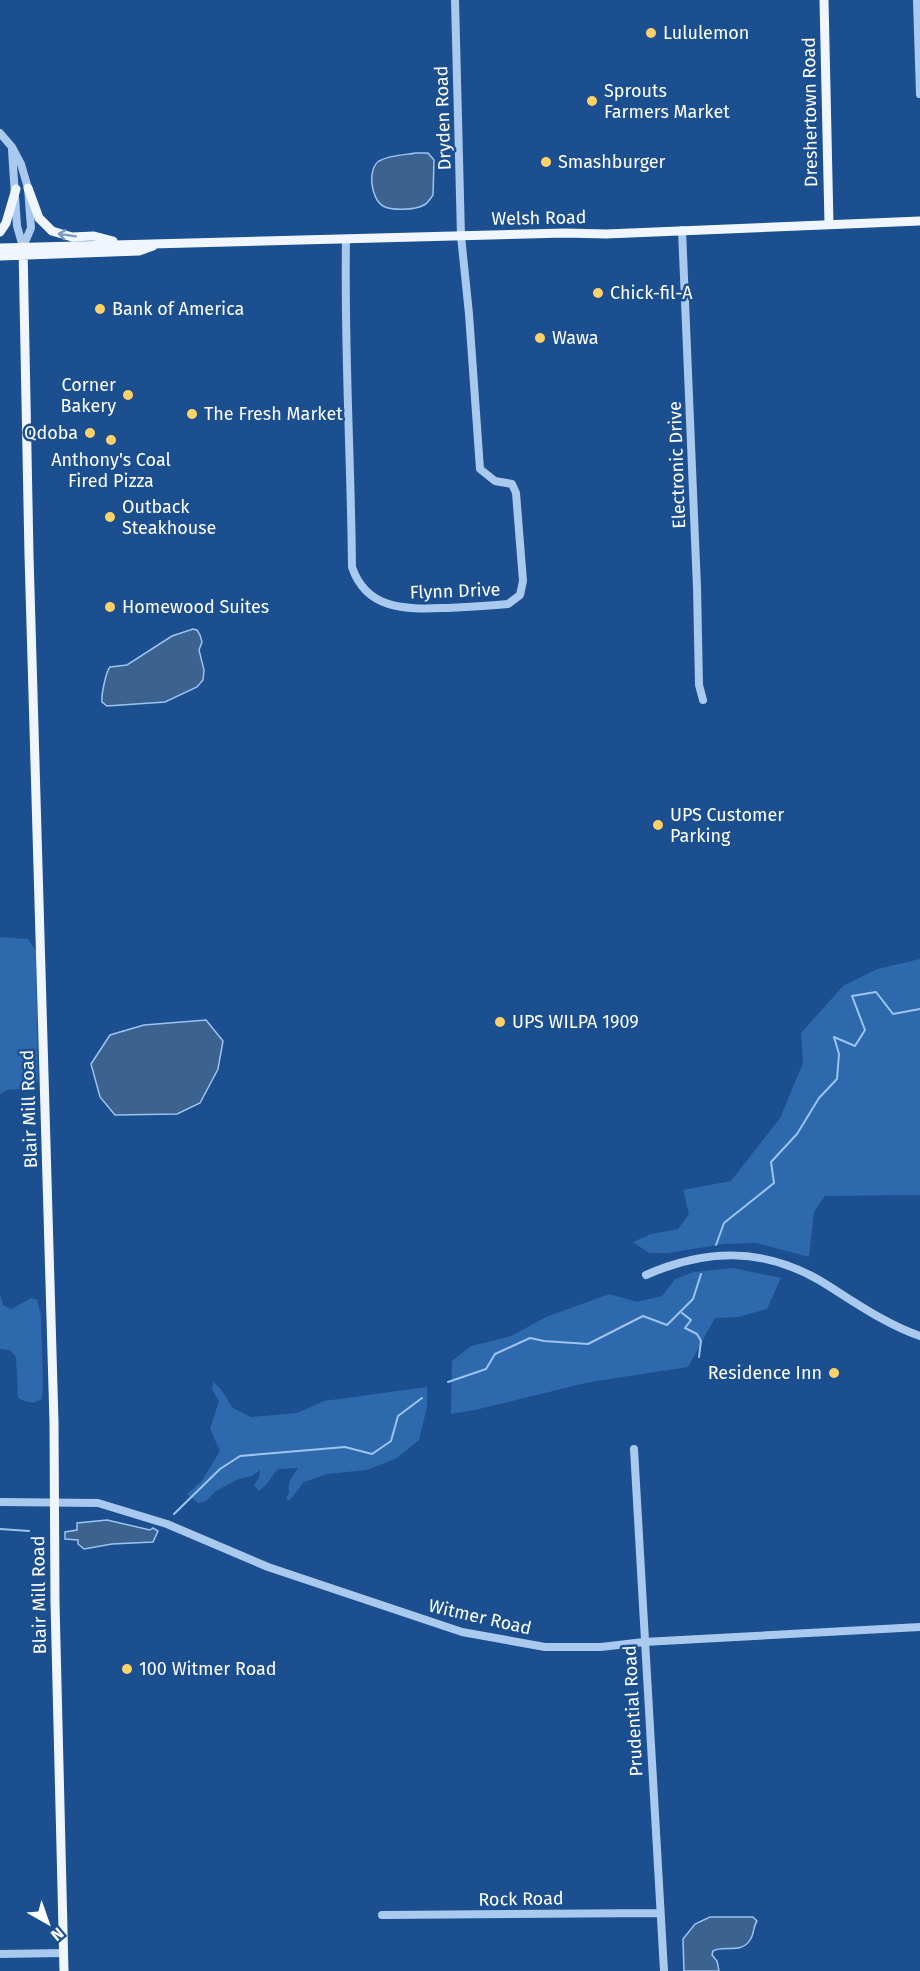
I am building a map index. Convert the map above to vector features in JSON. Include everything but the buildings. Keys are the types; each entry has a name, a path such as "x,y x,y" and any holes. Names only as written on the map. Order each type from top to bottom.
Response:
{"main road":[{"name":"Dreshertown Road","path":"824,0 829,224"},
{"path":"28,188 39,218 52,231 72,237 94,236 124,244"},
{"path":"0,232 6,223 16,189"},
{"name":"Welsh Road","path":"0,256 23,251 124,244 606,234 920,221"},
{"name":"Welsh Road","path":"0,248 23,251 139,251 158,244"},
{"name":"Blair Mill Road","path":"23,251 29,555 54,1422 53,1501 63,1971"}],"street":[{"name":"Dryden Road","path":"455,0 461,236"},
{"path":"917,0 920,94"},
{"path":"0,132 12,147 21,164 28,188 31,228 23,251"},
{"path":"12,147 17,226 23,251"},
{"name":"Electronic Drive","path":"682,230 699,685 703,700"},
{"name":"Flynn Drive","path":"346,239 345,309 352,567 360,582 374,598 396,607 416,609 508,604 520,595 523,581 516,493 512,484 495,481 480,470 470,314 461,236"},
{"path":"646,1275 690,1259 721,1254 761,1258 810,1275 888,1323 920,1336"},
{"name":"Prudential Road","path":"634,1449 664,1971"},
{"name":"Witmer Road","path":"0,1502 98,1503 157,1521 268,1567 462,1632 545,1647 601,1647 644,1642 920,1627"},
{"name":"Rock Road","path":"382,1916 660,1912"},
{"path":"0,1954 63,1953"}],"shaded area":[{"path":"428,153 434,160 433,195 420,207 398,209 383,206 373,191 372,177 375,165 387,158"},
{"path":"193,629 197,630 202,642 199,650 204,670 203,680 197,687 165,702 107,706 102,702 104,684 110,667 127,665 172,636"},
{"path":"0,937 28,939 36,951 38,1080 34,1088 7,1090 0,1094"},
{"path":"920,959 920,1195 825,1196 814,1212 809,1257 756,1243 724,1244 668,1253 649,1253 633,1242 651,1234 678,1229 689,1214 683,1190 731,1181 780,1118 803,1063 801,1033 843,986 877,969"},
{"path":"206,1020 223,1041 218,1069 200,1103 177,1114 115,1115 100,1097 91,1064 110,1035 144,1025"},
{"path":"733,1268 781,1278 767,1309 739,1317 715,1318 688,1367 590,1382 451,1414 452,1361 471,1346 511,1336 546,1317 609,1294 637,1302 662,1296 675,1279 694,1272"},
{"path":"0,1294 3,1305 11,1309 31,1298 37,1300 41,1315 43,1387 42,1399 36,1402 27,1402 18,1398 16,1357 10,1350 0,1349"},
{"path":"213,1382 220,1388 233,1408 251,1417 297,1413 324,1401 427,1387 427,1407 419,1440 397,1458 367,1470 327,1474 304,1482 289,1501 286,1498 289,1493 289,1483 298,1468 278,1469 259,1491 254,1485 259,1478 260,1470 252,1476 238,1479 216,1491 206,1501 198,1503 187,1494 201,1482 220,1451 210,1429 219,1401 212,1389"},
{"path":"107,1520 150,1530 153,1528 158,1531 153,1542 112,1544 84,1549 78,1544 78,1540 65,1539 65,1532 77,1530 77,1523"},
{"path":"710,1917 753,1917 757,1921 747,1944 742,1947 713,1951 712,1955 717,1961 719,1971 684,1971 683,1939 695,1924"}],"waterway":[{"path":"716,1245 724,1223 774,1183 771,1162 797,1134 819,1098 837,1079 839,1054 834,1037 855,1046 865,1030 852,996 876,992 893,1014 920,1009"},
{"path":"448,1382 486,1369 495,1354 530,1338 588,1344 643,1316 667,1325 693,1299 701,1274"},
{"path":"682,1313 691,1320 685,1328 697,1334 701,1341 699,1357"},
{"path":"174,1514 220,1469 240,1456 345,1447 372,1454 391,1441 398,1416 422,1398"},
{"path":"0,1529 29,1531"}],"place":[{"name":"Lululemon","path":"651,33"},
{"name":"Sprouts Farmers Market","path":"592,101"},
{"name":"Smashburger","path":"546,162"},
{"name":"Chick-fil-A","path":"598,293"},
{"name":"Bank of America","path":"100,309"},
{"name":"Wawa","path":"540,338"},
{"name":"Corner Bakery","path":"128,395"},
{"name":"The Fresh Market","path":"192,414"},
{"name":"Qdoba","path":"90,433"},
{"name":"Anthony's Coal Fired Pizza","path":"111,440"},
{"name":"Outback Steakhouse","path":"110,517"},
{"name":"Homewood Suites","path":"110,607"},
{"name":"UPS Customer Parking","path":"658,825"},
{"name":"UPS WILPA 1909","path":"500,1022"},
{"name":"Residence Inn","path":"834,1373"},
{"name":"100 Witmer Road","path":"127,1669"}]}
